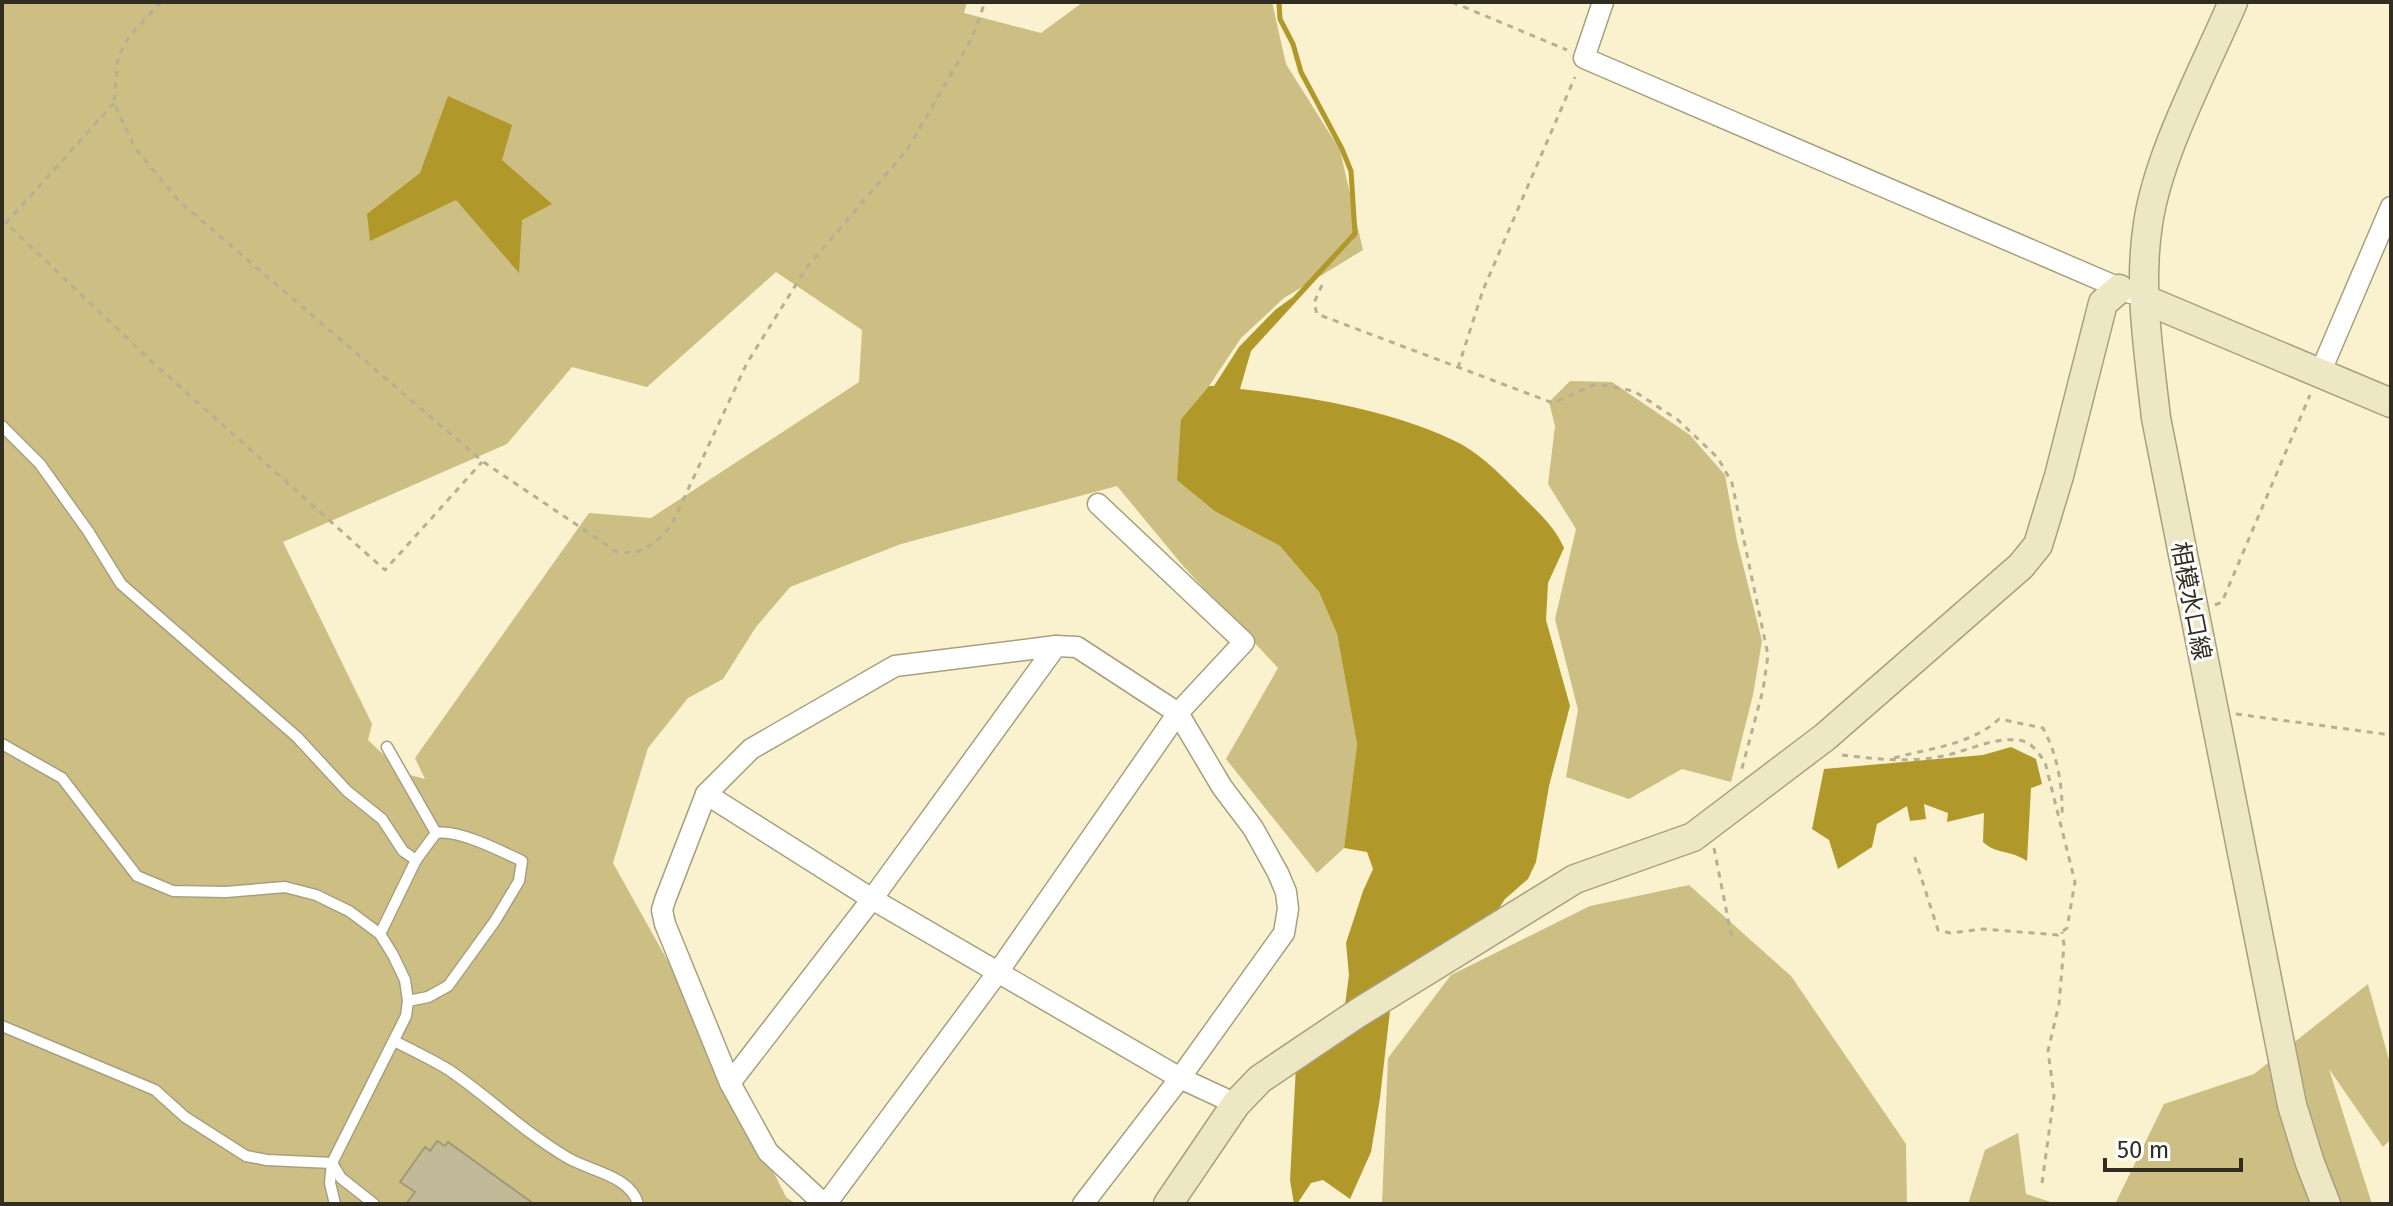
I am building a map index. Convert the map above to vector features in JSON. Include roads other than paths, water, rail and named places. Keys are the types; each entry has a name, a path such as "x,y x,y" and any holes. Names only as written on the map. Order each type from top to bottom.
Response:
{"street":[{"path":"1603,2 1584,58 2391,403"},
{"name":"相模水口線","path":"2233,2 2172,142 2158,184 2148,222 2146,300 2156,418 2193,612 2292,1105 2326,1204"},
{"path":"2320,373 2391,207"},
{"path":"1168,1204 1236,1104 1260,1079 1358,1013 1575,879 1693,837 1807,751 2021,566 2038,545 2103,303 2119,289"},
{"path":"1083,1204 1180,1078 1284,933 1288,909 1286,892 1278,873 1253,828 1222,787 1178,713 1077,647 1056,646 895,666 751,749 706,794 662,910 730,1083 768,1152 825,1204 998,972 1178,713 1244,642 1098,504"},
{"path":"730,1083 872,899 1056,646"},
{"path":"706,794 872,899 1180,1078 1236,1104"}],"lane":[{"path":"2,426 40,464 121,584 297,737 347,791 382,819 403,851 416,860"},
{"path":"2,744 62,778 137,876 173,891 226,892 285,887 316,895 349,911 380,934 405,980 408,1001 406,1016 366,1090 332,1163 330,1183 335,1204"},
{"path":"387,747 436,833"},
{"path":"380,934 416,860 436,833 446,832 522,861 519,881 495,921 448,986 428,997 408,1001"},
{"path":"2,1026 155,1090 185,1117 246,1156 332,1163"},
{"path":"394,1041 449,1071 535,1138 581,1166 622,1182 638,1204"},
{"path":"332,1163 341,1178 374,1204"}],"waterway":[{"path":"1279,2 1280,19 1293,44 1301,72 1351,171 1355,234 1352,237"}]}
